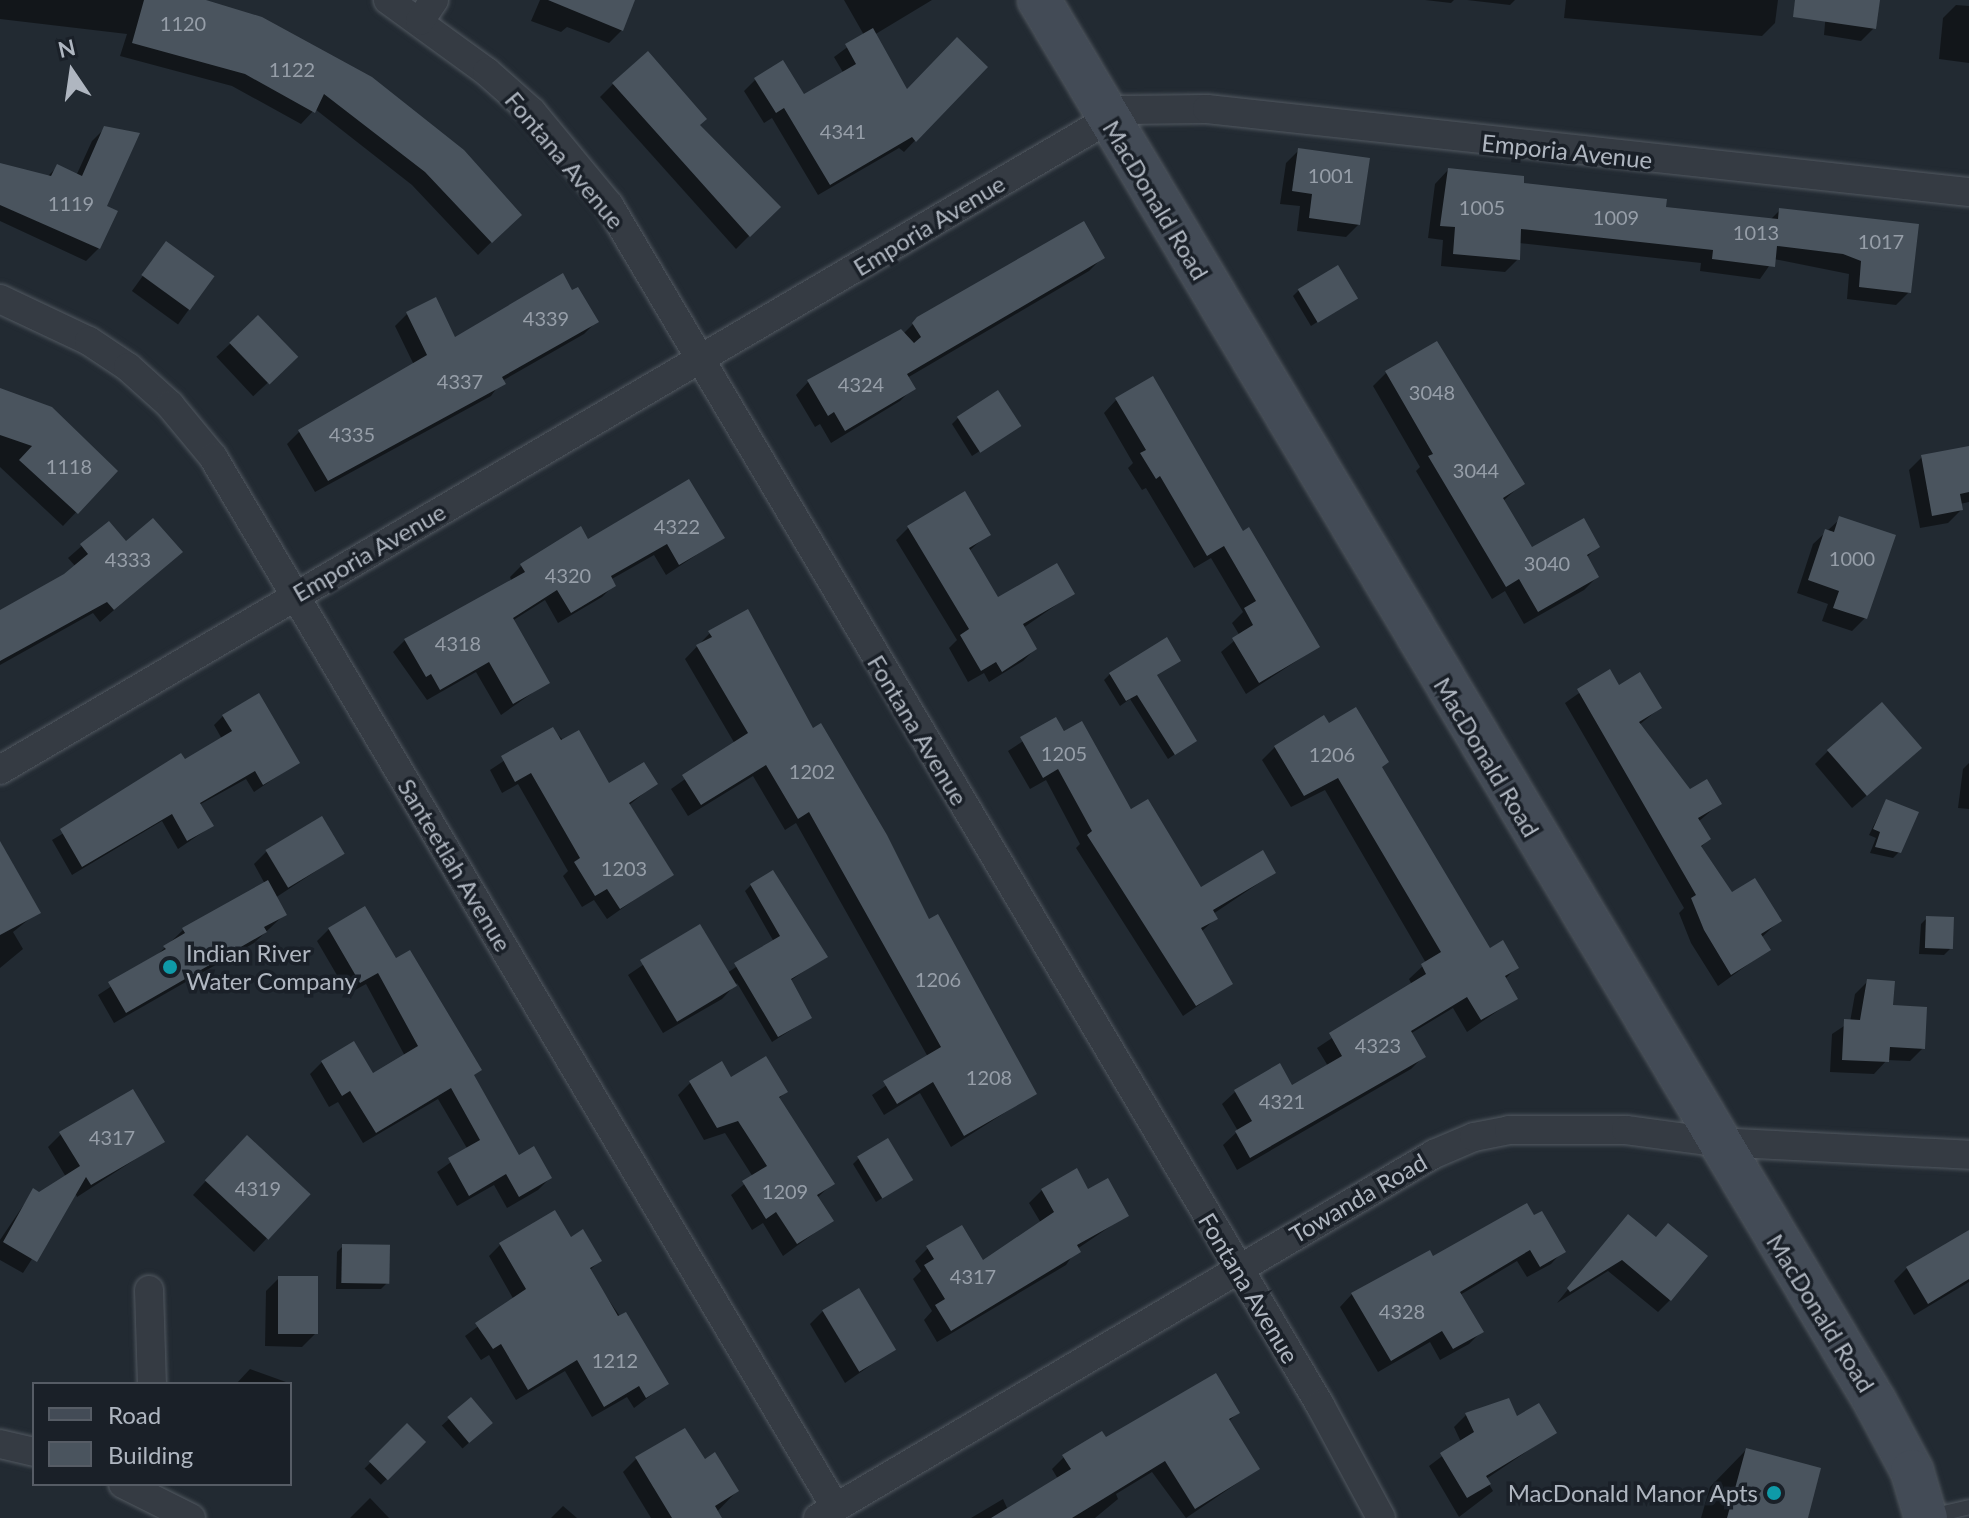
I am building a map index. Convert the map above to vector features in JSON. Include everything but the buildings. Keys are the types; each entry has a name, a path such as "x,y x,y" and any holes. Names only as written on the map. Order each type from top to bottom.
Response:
{"street":[{"name":"Fontana Avenue","path":"388,0 427,10 532,112 609,205 1320,1405 1381,1518"},
{"name":"MacDonald Road","path":"1039,0 1716,1142 1874,1400 1912,1471 1926,1518"},
{"name":"Emporia Avenue","path":"0,770 1124,110 1163,106 1207,109 1969,192"},
{"name":"Santeetlah Avenue","path":"0,299 89,341 128,367 170,405 213,457 826,1511"},
{"name":"Towanda Road","path":"826,1511 1434,1154 1474,1137 1562,1128 1626,1130 1716,1142 1969,1155"},
{"path":"149,1290 152,1382"},
{"path":"0,1444 32,1452"},
{"path":"131,1486 191,1518"}],"lane":[{"path":"1926,1518 1969,1507"}],"place":[{"name":"Indian River Water Company","path":"170,967"},
{"name":"MacDonald Manor Apts","path":"1774,1493"}]}
